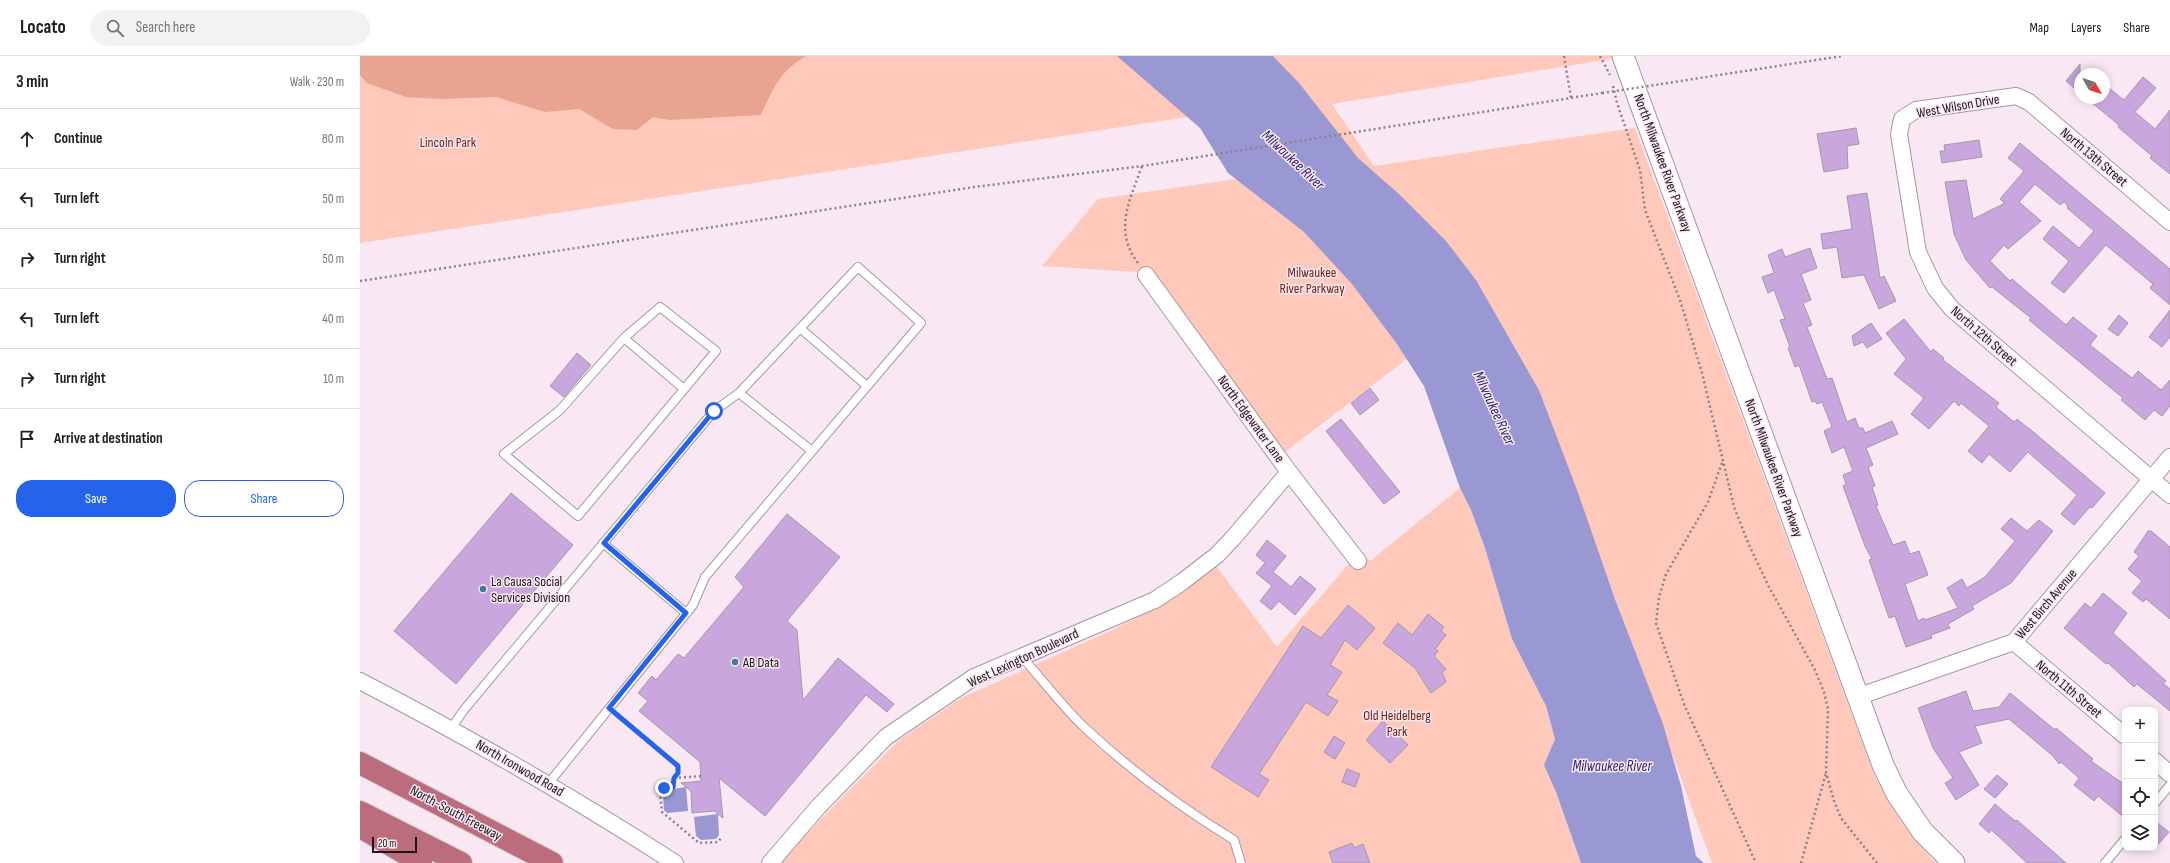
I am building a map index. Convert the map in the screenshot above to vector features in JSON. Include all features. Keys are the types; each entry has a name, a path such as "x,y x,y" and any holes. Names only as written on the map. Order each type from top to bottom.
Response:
{"highway":[{"name":"North-South Freeway","path":"360,762 552,863"},
{"path":"360,812 461,863"},
{"path":"360,826 421,863"}],"street":[{"name":"North Milwaukee River Parkway","path":"1623,56 1883,765 1897,794 1923,832 1954,863"},
{"name":"West Wilson Drive","path":"1902,119 1916,110 2016,96"},
{"name":"North 13th Street","path":"2016,96 2029,102 2170,222"},
{"name":"North 12th Street","path":"1902,119 1899,134 1918,252 1935,288 1952,310 2170,495"},
{"name":"North Edgewater Lane","path":"1146,275 1289,472 1358,561"},
{"name":"West Birch Avenue","path":"1857,697 2014,642 2170,457"},
{"name":"West Lexington Boulevard","path":"770,863 819,806 886,737 974,677 1155,600 1199,570 1230,542 1289,472"},
{"name":"North 11th Street","path":"2014,642 2122,733"},
{"name":"North Ironwood Road","path":"360,681 451,729 548,784 675,863"},
{"path":"2158,764 2170,774"}],"lane":[{"path":"451,729 463,710 714,411 739,393 858,267 921,323 705,577 692,605 686,613 548,784"},
{"path":"660,306 716,351 578,516 504,454 560,410 624,338 660,306"},
{"path":"800,328 868,386"},
{"path":"624,338 684,389"},
{"path":"739,393 812,451"},
{"path":"604,543 686,613"},
{"path":"1021,656 1083,726 1136,774 1201,820 1234,840 1241,863"},
{"path":"2158,799 2170,785"},
{"path":"2104,863 2122,842"}],"path":[{"path":"1564,56 1571,98"},
{"path":"1600,56 1612,81 1617,103 1640,170 1645,210 1682,308 1702,372 1734,507 1749,544 1770,587 1815,670 1824,692 1828,710 1826,773 1801,863"},
{"path":"360,281 974,187 1142,166 1369,129 1842,56"},
{"path":"1142,166 1126,212 1124,237 1135,260 1146,275"},
{"path":"1723,462 1708,502 1666,574 1659,597 1656,622 1684,704 1756,863"},
{"path":"609,708 678,766 678,773 674,778 673,787 664,788 660,794 662,812 699,843 718,842 722,837"},
{"path":"1826,773 1841,818 1877,863"},
{"path":"674,778 701,776"}],"green space":[{"name":"Lincoln Park","path":"360,56 1221,56 1207,114 360,243"},
{"name":"Milwaukee River Parkway","path":"1272,56 1629,56 1332,104 1374,166 1635,128 1875,777 1903,822 1918,843 1936,863 1712,863 1539,390 1509,337 1424,386 1407,359 1285,452 1153,273 1042,266 1098,199 1250,177"},
{"name":"Old Heidelberg Park","path":"1460,488 1471,510 1485,548 1512,639 1546,706 1555,739 1545,765 1581,863 778,863 898,741 961,698 1119,627 1168,600 1214,563 1277,647 1359,552 1370,561"}],"shaded area":[{"path":"360,56 806,56 783,74 774,88 761,115 669,120 653,117 637,130 613,129 579,109 545,112 496,97 440,99 406,97 367,83 360,75"}],"water":[{"name":"Milwaukee River","path":"1117,56 1273,56 1299,83 1358,158 1400,195 1446,241 1476,280 1539,390 1577,490 1615,599 1663,724 1681,786 1696,856 1704,863 1581,863 1556,792 1544,765 1555,739 1546,706 1512,639 1485,548 1471,510 1460,488 1424,386 1397,344 1352,284 1304,232 1228,173 1200,128"},
{"path":"686,787 688,811 667,813 664,810 663,795 667,790"},
{"path":"718,814 719,835 716,839 701,840 696,836 694,817"}],"building":[{"path":"2074,71 2074,88 2066,81"},
{"path":"2143,77 2156,88 2135,112 2155,129 2170,110 2170,174 2150,158 2152,156 2118,127 2119,125 2093,104 2110,104 2110,89 2124,100"},
{"path":"1856,128 1859,144 1847,146 1848,168 1824,172 1817,134"},
{"path":"1979,140 1982,157 1942,163 1940,151 1945,151 1944,145"},
{"path":"2020,143 2170,269 2170,305 2150,288 2153,284 2106,245 2064,293 2051,283 2069,261 2043,239 2053,226 2079,248 2094,231 2067,208 2068,206 2064,202 2060,205 2035,184 2019,202 2041,221 2008,249 2004,245 1990,261 2010,281 2012,279 2066,325 2073,317 2097,336 2090,345 2132,378 2138,371 2161,390 2170,380 2170,406 2162,416 2154,410 2145,420 2121,400 2123,398 2029,320 2031,318 1992,287 1990,288 1966,260 1954,234 1945,182 1966,180 1973,219 2005,203 2000,199 2024,171 2008,158"},
{"path":"1867,193 1880,278 1884,276 1896,301 1879,309 1864,275 1842,278 1837,247 1823,249 1821,234 1852,229 1847,196"},
{"path":"1810,248 1817,268 1801,274 1811,300 1803,303 1812,325 1807,327 1827,379 1832,378 1847,422 1855,418 1859,428 1863,428 1865,433 1892,421 1898,434 1866,448 1873,465 1868,467 1875,486 1872,487 1878,505 1876,506 1893,545 1905,541 1910,554 1919,551 1928,575 1905,584 1918,621 1924,618 1925,620 1958,608 1947,588 1962,579 1967,588 1985,577 2015,541 2001,529 2011,518 2027,531 2039,520 2053,531 2011,583 1972,606 1974,609 1948,624 1950,628 1931,635 1932,638 1906,647 1895,616 1889,618 1869,560 1872,559 1865,546 1843,486 1846,484 1843,475 1853,471 1844,447 1832,453 1824,431 1832,427 1822,402 1817,404 1815,401 1812,402 1799,365 1795,367 1788,348 1790,347 1780,320 1785,319 1774,290 1768,293 1762,277 1774,273 1768,255 1782,249 1785,257"},
{"path":"2170,310 2170,337 2162,347 2149,337"},
{"path":"2119,315 2128,323 2118,336 2108,329"},
{"path":"1904,319 1931,352 1933,349 1944,358 1943,360 1999,403 1996,407 2014,422 2017,419 2105,493 2074,525 2061,514 2077,495 2028,452 2010,472 1989,454 1982,463 1968,451 1989,426 1961,403 1959,406 1954,401 1929,429 1911,414 1924,398 1894,374 1906,359 1886,333"},
{"path":"1871,323 1882,339 1867,348 1863,342 1854,346 1852,336"},
{"path":"577,353 591,365 564,397 550,386"},
{"path":"1370,388 1379,400 1360,415 1351,403"},
{"path":"1341,419 1400,492 1384,504 1326,431"},
{"name":"La Causa Social Services Division","path":"511,493 573,545 456,684 394,631"},
{"name":"AB Data","path":"787,514 840,557 787,621 797,630 803,700 838,658 894,704 887,712 866,695 765,816 719,778 723,818 714,811 692,813 691,791 681,783 701,781 700,762 639,711 648,701 638,693 652,676 656,680 678,654 684,658 744,587 735,577"},
{"path":"2148,531 2151,531 2170,547 2170,619 2146,599 2143,602 2132,593 2142,581 2128,569 2139,556 2134,552"},
{"path":"1267,540 1286,556 1273,572 1291,587 1300,576 1316,589 1295,615 1279,601 1271,610 1260,601 1272,586 1256,573 1265,563 1256,555"},
{"path":"2103,593 2127,613 2113,633 2166,681 2163,683 2170,689 2170,711 2137,684 2134,687 2108,663 2106,664 2064,628 2085,603 2091,608"},
{"path":"1348,605 1375,628 1357,650 1345,640 1330,665 1342,672 1327,695 1338,701 1328,716 1306,702 1259,774 1269,780 1258,797 1211,767 1303,626 1321,638"},
{"path":"1428,614 1444,627 1441,631 1446,635 1435,649 1438,651 1434,656 1446,669 1442,672 1446,682 1431,693 1415,668 1383,643 1398,623 1412,635"},
{"path":"1966,691 1973,711 1999,707 2010,693 2055,730 2056,728 2093,759 2091,761 2122,783 2122,816 2098,796 2094,801 2074,785 2079,778 2061,762 2059,764 2053,756 2009,719 1975,726 1982,743 1959,752 1979,785 1956,800 1945,783 1953,778 1933,748 1918,708"},
{"path":"1383,721 1408,745 1390,763 1366,740"},
{"path":"1334,736 1345,743 1335,759 1324,752"},
{"path":"1347,769 1360,774 1355,787 1342,782"},
{"path":"1997,775 2008,784 1995,798 1984,789"},
{"path":"1995,804 2015,821 2017,820 2066,863 2027,863 1991,830 1989,833 1979,824"},
{"path":"2158,823 2169,832 2158,845"},
{"path":"1352,843 1354,848 1363,844 1370,863 1333,863 1329,852"}],"place":[{"name":"La Causa Social Services Division","path":"483,589"},
{"name":"AB Data","path":"735,662"}],"route":[{"path":"664,788 673,787 674,778 678,773 678,766 609,708 686,613 604,543 714,411"}]}
